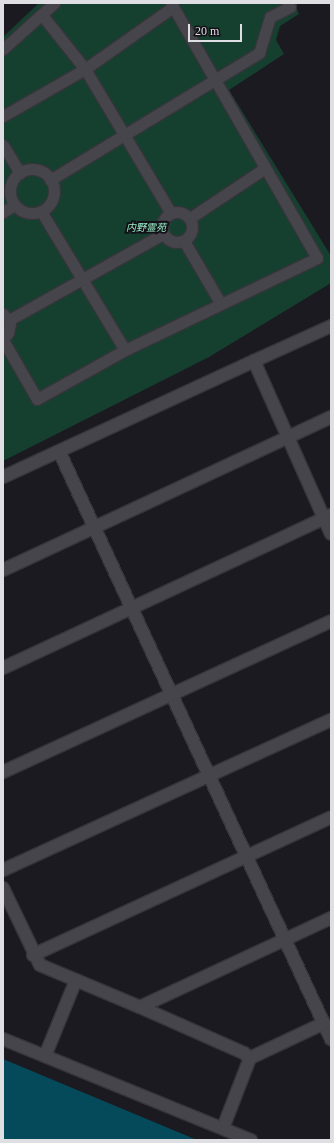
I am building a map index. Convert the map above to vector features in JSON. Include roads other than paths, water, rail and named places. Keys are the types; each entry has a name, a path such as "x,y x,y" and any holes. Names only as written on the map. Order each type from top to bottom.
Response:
{"street":[{"path":"3,477 331,326"},
{"path":"254,361 288,437 328,516 331,534"},
{"path":"3,570 331,417"},
{"path":"59,451 132,607 245,856 331,1039"},
{"path":"3,668 328,516"},
{"path":"3,772 331,621"},
{"path":"3,870 208,774 331,720"},
{"path":"33,955 331,817"},
{"path":"3,888 33,955 40,965 244,1053 250,1058"},
{"path":"140,1007 331,918"},
{"path":"45,1056 76,980"},
{"path":"223,1128 250,1058 324,1023"},
{"path":"3,1039 251,1140"}],"lane":[{"path":"3,49 54,3"},
{"path":"50,180 258,53 270,17 290,7 288,3"},
{"path":"3,116 85,69 172,5 317,258 125,350 37,399 3,339 8,333 6,317 83,280 163,234"},
{"path":"42,15 85,69 123,135 171,213"},
{"path":"3,145 20,173"},
{"path":"190,218 265,168"},
{"path":"31,169 38,170 50,180 54,195 51,202 41,211 27,213 14,205 10,190 12,182 20,173 31,169"},
{"path":"3,212 14,205"},
{"path":"41,211 125,350"},
{"path":"182,212 190,218 192,232 184,241 172,242 163,234 162,222 171,213 182,212"},
{"path":"184,241 221,304"}],"water":[{"path":"3,1059 197,1140 3,1140"}],"park label":[{"name":"内野霊苑","path":"146,228"}]}
